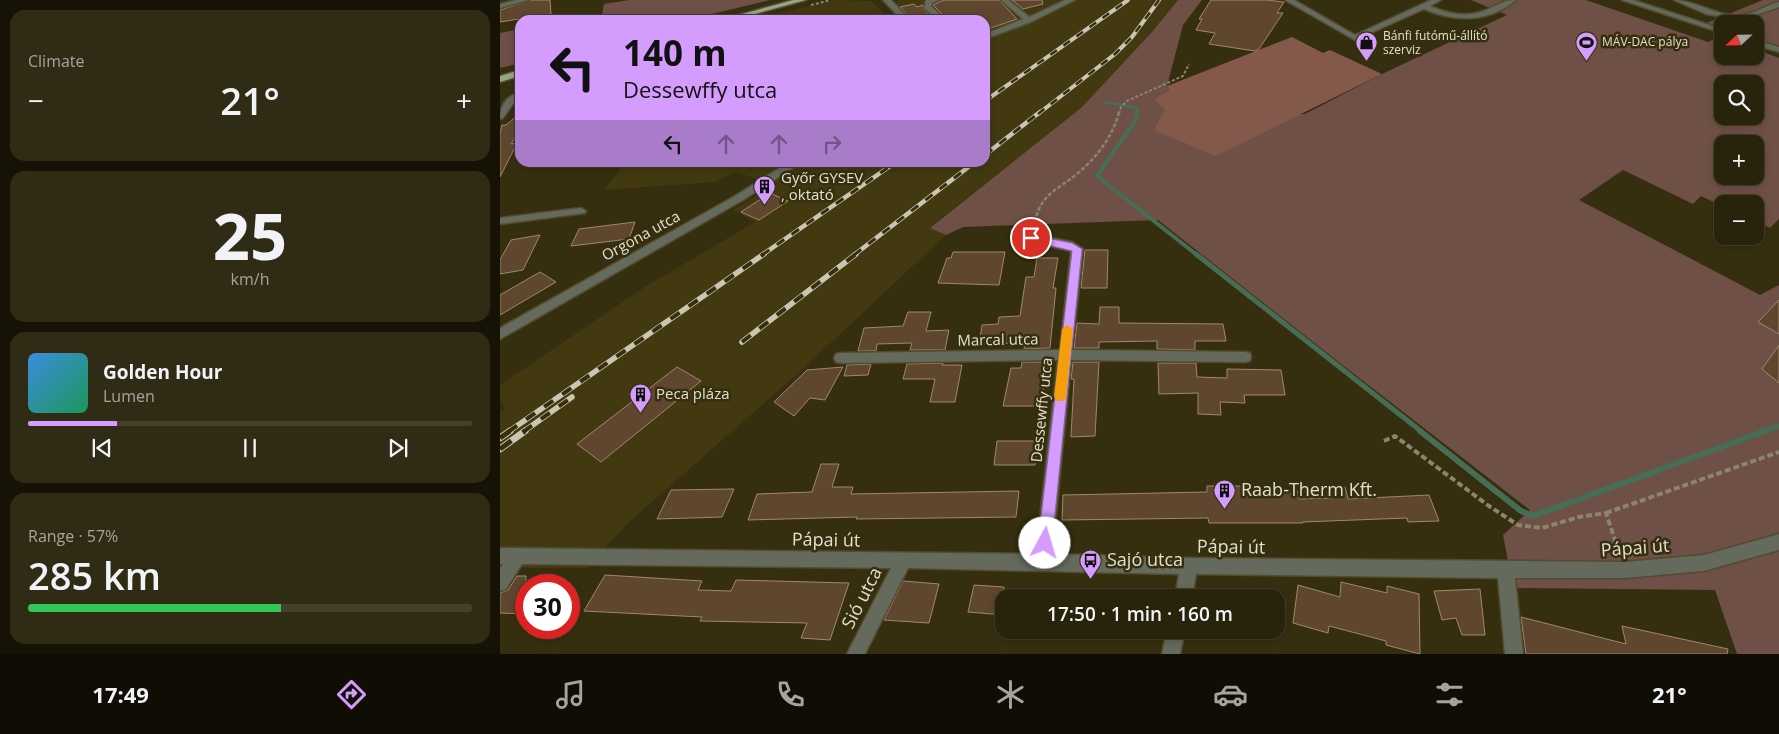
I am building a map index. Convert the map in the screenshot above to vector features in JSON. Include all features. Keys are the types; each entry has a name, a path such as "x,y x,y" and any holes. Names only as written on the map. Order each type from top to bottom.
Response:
{"main road":[{"path":"744,15 802,0"},
{"path":"500,79 515,74"}],"street":[{"path":"500,6 525,0"},
{"path":"887,0 901,15"},
{"path":"934,0 929,1 927,6 937,15"},
{"path":"1006,0 1028,20"},
{"path":"990,34 1028,20 1071,0"},
{"path":"1289,0 1356,38 1437,0"},
{"path":"1424,6 1449,16 1470,18 1512,0"},
{"path":"1626,0 1714,27"},
{"path":"1678,0 1710,12 1726,15"},
{"path":"1750,15 1779,4"},
{"path":"1710,12 1714,15"},
{"path":"1764,45 1779,50"},
{"path":"500,116 513,98"},
{"name":"Orgona utca","path":"500,334 739,198 789,167"},
{"path":"500,221 581,211"},
{"name":"Dessewffy utca","path":"1031,238 1068,245 1077,249 1043,562"},
{"name":"Marcal utca","path":"842,358 1064,355 1245,357"},
{"name":"Pápai út","path":"500,556 1043,562 1506,572 1625,570 1704,564 1779,542"},
{"path":"500,583 517,557"},
{"name":"Sió utca","path":"856,654 903,561"},
{"path":"1185,589 1189,566"},
{"path":"1506,572 1514,654"},
{"path":"1171,654 1174,639"}],"path":[{"path":"1031,238 1035,214 1039,204 1080,172 1100,150 1112,133 1123,104 1183,76 1189,64"},
{"path":"1384,441 1395,436 1518,525 1542,528 1579,517 1606,513 1779,452"},
{"path":"1606,513 1625,570"}],"shaded area":[{"path":"629,0 770,0 708,15 602,15 604,4"},
{"path":"834,0 871,1 885,15 772,15"},
{"path":"898,0 1178,0 1152,32 1082,107 930,227 946,235 795,376 629,522 586,568 500,568 500,412 506,408 500,401 500,385 645,287 755,222 733,210 775,184 735,172 715,182 604,190 622,167 990,167 990,15 904,15 895,6"},
{"path":"1178,0 1202,0 1183,25 1167,86 1169,90 1155,101 1166,110 1305,114 1382,74 1507,15 1471,0 1586,0 1708,42 1714,39 1714,65 1764,65 1764,52 1779,58 1779,219 1770,228 1764,225 1764,195 1714,195 1714,202 1701,196 1693,204 1623,170 1579,200 1760,295 1779,285 1779,654 1737,654 1715,590 1513,588 1503,535 1530,510 1158,220 963,227 946,235 930,228 1082,107 1152,32"},
{"path":"1763,0 1779,0 1779,53 1764,48 1764,15 1726,15"},
{"path":"1714,20 1714,31 1699,26"},
{"path":"515,30 515,64 500,68 500,33"},
{"path":"1292,37 1323,53 1330,50 1382,74 1216,156 1154,130 1165,110 1154,100 1169,90 1167,86"}],"building":[{"path":"531,0 550,0 551,14 515,15 515,20 500,22 500,10"},
{"path":"944,0 999,0 1017,19 990,28 990,15 943,15 933,5"},
{"path":"1012,0 1042,0 1043,4 1023,9"},
{"path":"1211,0 1267,0 1284,2 1277,13 1283,13 1259,49 1255,51 1209,44 1215,33 1196,30 1202,19 1199,19"},
{"path":"914,4 917,7 923,5 923,9 930,15 907,15 900,7"},
{"path":"515,117 515,137 511,144 515,143 515,147 500,177 500,133 502,125 506,125"},
{"name":"Győr GYSEV , oktató","path":"770,193 788,201 759,220 741,212"},
{"path":"635,222 629,239 571,246 579,229"},
{"path":"540,235 523,270 500,274 500,260 511,240"},
{"path":"1085,250 1108,250 1107,288 1081,288"},
{"path":"953,252 1005,252 999,285 938,283 947,258 951,258"},
{"path":"1037,258 1058,258 1053,288 1056,288 1050,348 1024,349 1025,343 979,344 982,325 998,324 999,317 1020,316 1026,277 1034,277"},
{"path":"540,272 556,282 500,315 500,295"},
{"path":"1779,300 1779,334 1758,322"},
{"path":"1100,307 1119,307 1119,323 1223,324 1226,341 1195,341 1195,350 1157,349 1157,341 1099,342 1099,348 1074,348 1077,323 1099,324"},
{"path":"908,312 931,312 926,331 949,330 945,350 910,350 912,343 877,344 876,351 858,351 864,328 903,326"},
{"path":"1779,345 1779,383 1762,369"},
{"path":"1022,362 1048,362 1041,406 1003,406 1011,368 1021,368"},
{"path":"1073,362 1099,362 1095,436 1071,437 1074,379 1071,379"},
{"path":"943,363 942,365 962,365 955,402 930,402 935,379 903,379 907,364"},
{"path":"1158,363 1196,363 1197,377 1227,378 1227,369 1281,370 1285,395 1244,395 1245,403 1220,402 1221,415 1198,414 1198,393 1159,394"},
{"path":"871,364 868,375 844,376 847,365"},
{"name":"Peca pláza","path":"677,367 701,381 601,462 577,444"},
{"path":"843,367 825,400 810,398 794,416 774,402 807,370"},
{"path":"997,441 1038,441 1035,465 994,465"},
{"path":"821,464 839,464 832,487 853,487 851,494 1019,491 1016,517 856,519 857,517 748,520 757,494 812,492"},
{"path":"1207,486 1241,486 1242,496 1271,496 1270,490 1297,490 1299,499 1332,498 1329,487 1345,487 1348,499 1429,495 1439,521 1408,522 1407,518 1303,523 1209,523 1208,518 1062,520 1063,495 1207,492"},
{"path":"734,489 722,517 657,519 671,490"},
{"path":"605,575 702,581 698,590 731,591 736,580 849,583 830,640 801,638 807,623 700,621 702,617 584,611"},
{"path":"515,579 515,614 500,613 500,593 508,590"},
{"path":"903,581 939,584 929,623 884,620"},
{"path":"1341,582 1387,593 1387,586 1419,594 1420,654 1386,645 1386,641 1329,626 1328,633 1293,623 1298,585 1340,597"},
{"path":"974,585 1004,587 1004,589 995,589 995,614 968,612"},
{"path":"1480,589 1485,635 1462,635 1456,618 1442,620 1434,591"},
{"path":"1521,617 1626,644 1622,626 1728,649 1727,654 1526,654"}],"waterway":[{"path":"1104,102 1137,108 1137,118 1097,176 1197,255"},
{"path":"1196,254 1422,432"},
{"path":"1761,432 1779,426"},
{"path":"1420,431 1521,511 1533,516 1765,431"}],"railway":[{"path":"990,97 1128,0"},
{"path":"1038,114 1115,54 1132,37 1159,0"},
{"path":"990,151 1040,112"},
{"path":"762,255 889,167"},
{"path":"854,255 968,167"},
{"path":"508,432 764,254"},
{"path":"742,342 856,254"},
{"path":"523,432 572,397"},
{"path":"500,438 510,431"},
{"path":"500,449 525,431"}],"slow traffic":[{"path":"1060,397 1067,329"}],"place":[{"name":"MÁV-DAC pálya","path":"1586,61"},
{"name":"Bánfi futómű-állító szerviz","path":"1367,62"},
{"name":"Győr GYSEV , oktató","path":"765,206"},
{"name":"Peca pláza","path":"640,413"},
{"name":"Raab-Therm Kft.","path":"1225,509"},
{"name":"Sajó utca","path":"1091,579"}],"route":[{"path":"1031,238 1068,245 1077,249 1045,543"}]}
